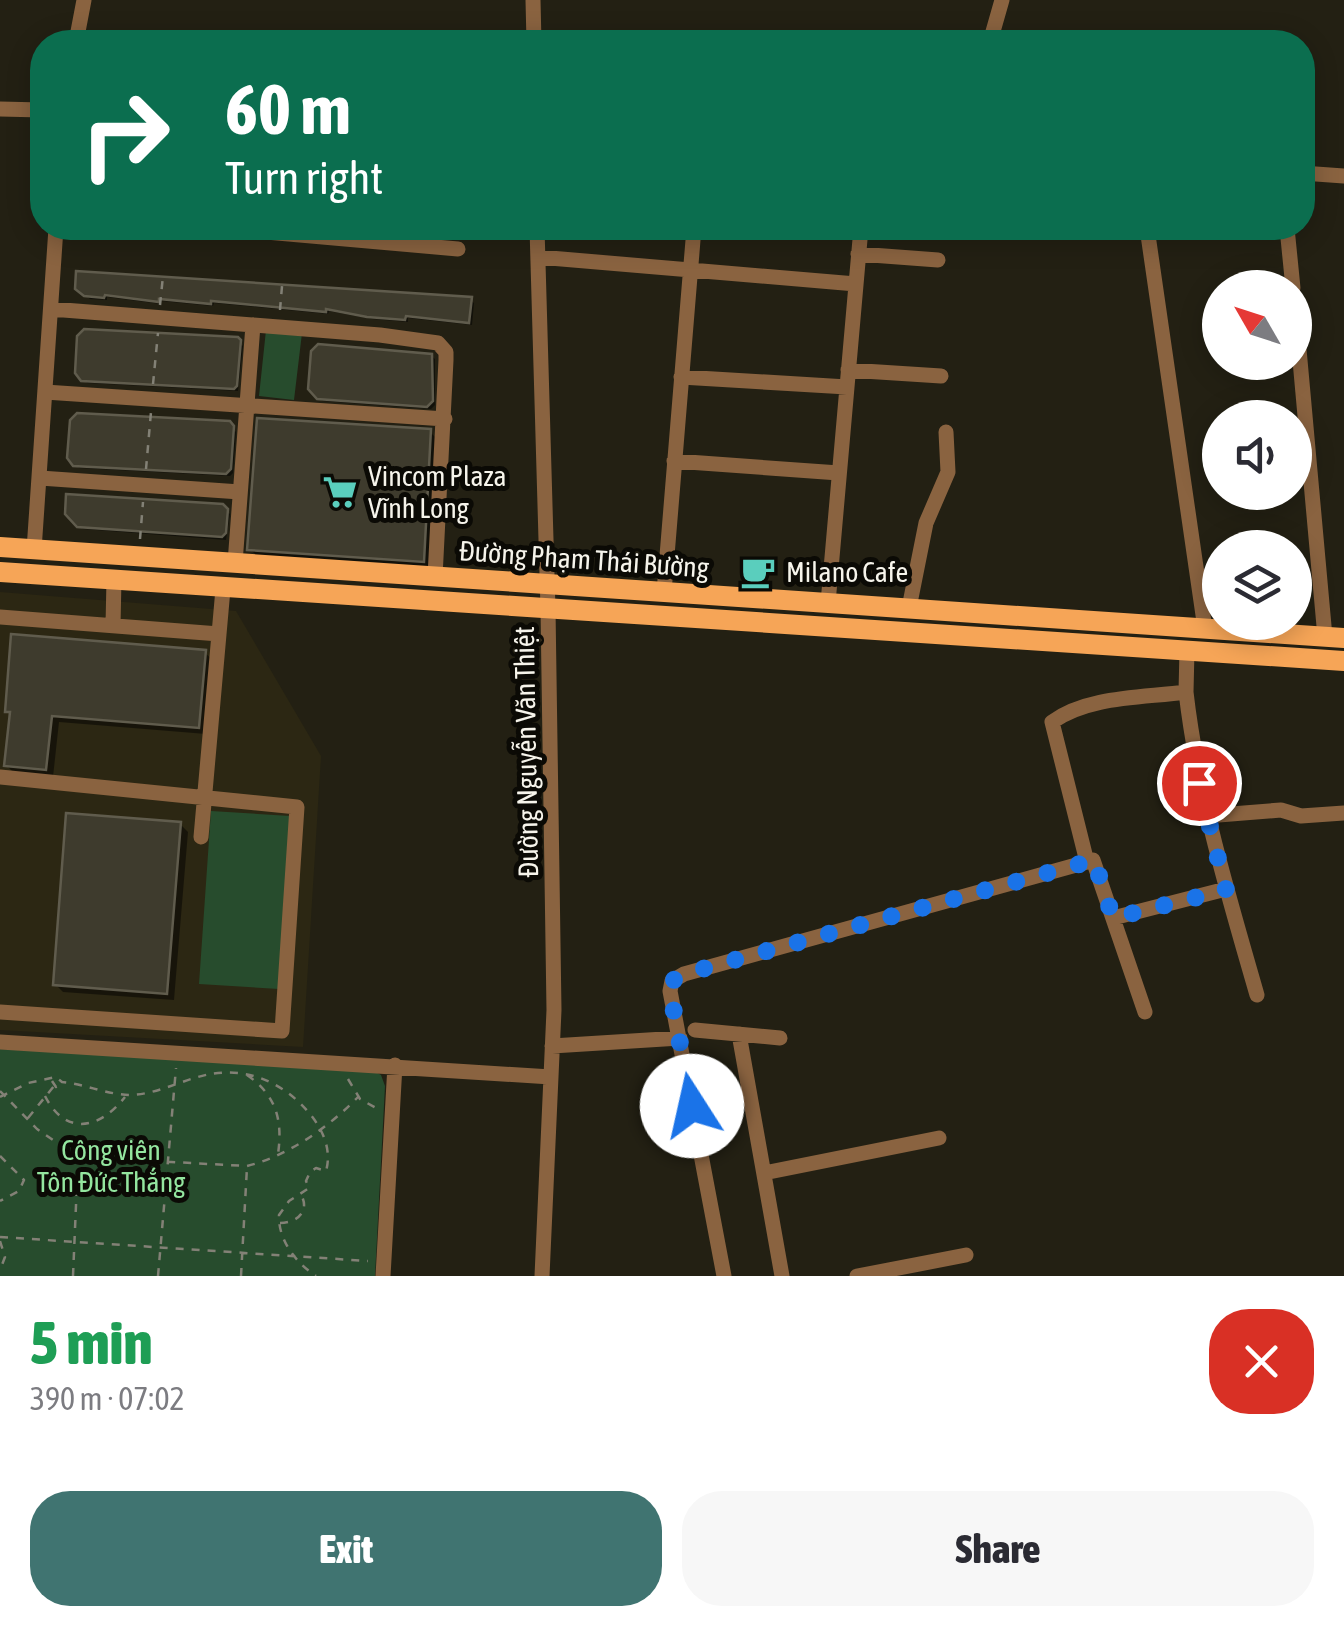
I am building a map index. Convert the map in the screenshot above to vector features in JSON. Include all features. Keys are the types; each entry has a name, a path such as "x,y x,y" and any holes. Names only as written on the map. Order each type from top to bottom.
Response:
{"main road":[{"name":"Đường Phạm Thái Bường","path":"0,547 1202,629"},
{"path":"114,579 115,555"},
{"name":"Đường Phạm Thái Bường","path":"0,572 1344,661"},
{"path":"825,626 828,603"}],"street":[{"path":"78,30 84,0"},
{"path":"534,0 534,30"},
{"path":"993,30 1002,0"},
{"path":"0,109 30,110"},
{"path":"1315,173 1344,176"},
{"path":"34,550 55,240"},
{"path":"356,240 458,249"},
{"name":"Đường Nguyễn Văn Thiệt","path":"537,240 554,1010 542,1276"},
{"path":"664,592 693,240"},
{"path":"828,603 859,240"},
{"path":"1148,240 1202,602"},
{"path":"1288,240 1291,270"},
{"path":"858,254 938,260"},
{"path":"538,257 856,284"},
{"path":"51,309 438,343 446,356 445,419 434,577"},
{"path":"235,563 253,325"},
{"path":"848,370 941,376"},
{"path":"681,377 847,387"},
{"path":"1304,380 1334,637"},
{"path":"45,392 445,419"},
{"path":"908,608 946,432"},
{"path":"674,461 839,473"},
{"path":"40,478 240,492"},
{"path":"113,626 114,579"},
{"path":"200,836 223,588"},
{"path":"0,617 219,634"},
{"path":"1187,650 1186,692 1192,750 1206,816 1257,995"},
{"path":"1087,862 1052,722 1095,704 1186,692"},
{"path":"0,777 296,807 282,1031 0,1012"},
{"path":"1206,816 1281,810 1301,816 1344,813"},
{"path":"724,1276 670,991 672,981 684,974 1094,860 1144,1012"},
{"path":"1113,918 1226,890"},
{"path":"695,1030 780,1038"},
{"path":"739,1034 782,1276"},
{"path":"552,1046 680,1038"},
{"path":"0,1042 551,1077"},
{"path":"384,1269 395,1065"},
{"path":"764,1172 939,1138"},
{"path":"857,1276 922,1270 966,1255"}],"path":[{"path":"138,557 163,276"},
{"path":"279,327 282,286"},
{"path":"158,1276 177,1052"},
{"path":"348,1062 350,1084 358,1097 367,1105 393,1110"},
{"path":"316,1276 303,1268 280,1233 279,1223 283,1207 309,1188 306,1181 310,1172 328,1168 328,1149 320,1130 306,1109 270,1080 246,1074 211,1074 127,1095 62,1082 59,1077 1,1094 56,1144 78,1157 247,1166 320,1130 358,1097"},
{"path":"246,1074 266,1090 275,1107 280,1129 278,1154"},
{"path":"52,1080 54,1086"},
{"path":"27,1120 44,1096 62,1082"},
{"path":"44,1096 57,1116 79,1124 106,1117 127,1095"},
{"path":"0,1156 24,1180 18,1191 0,1201"},
{"path":"72,1276 78,1157"},
{"path":"241,1276 247,1166"},
{"path":"279,1223 292,1222 302,1214 304,1199 300,1193"},
{"path":"0,1270 0,1239 295,1256 384,1269"}],"shaded area":[{"path":"0,592 236,611 321,756 303,1047 0,1030"}],"green space":[{"path":"266,330 302,333 294,400 259,396"},
{"path":"211,811 290,816 279,989 199,984"},
{"name":"Công viên Tôn Đức Thắng","path":"0,1049 372,1070 381,1075 385,1086 375,1276 0,1276"}],"building":[{"path":"76,271 472,297 469,323 406,316 405,320 326,309 84,296 75,289"},
{"path":"84,329 238,337 241,340 237,386 234,389 81,381 75,373 77,336"},
{"path":"318,344 432,354 433,401 427,407 317,399 308,389 311,351"},
{"path":"77,413 230,421 234,426 231,469 226,474 73,466 67,458 70,420"},
{"name":"Vincom Plaza Vĩnh Long","path":"257,418 431,429 424,562 247,550"},
{"path":"66,494 223,504 228,509 226,533 222,537 77,527 65,514"},
{"path":"11,634 206,650 199,728 52,716 46,770 4,766 10,712 5,712"},
{"path":"66,813 181,822 167,994 53,985"}],"place":[{"name":"Vincom Plaza Vĩnh Long","path":"340,492"},
{"name":"Milano Cafe","path":"758,572"}],"route":[{"path":"692,1106 670,991 672,981 684,974 1094,860 1113,918 1226,890 1199,783"}]}
